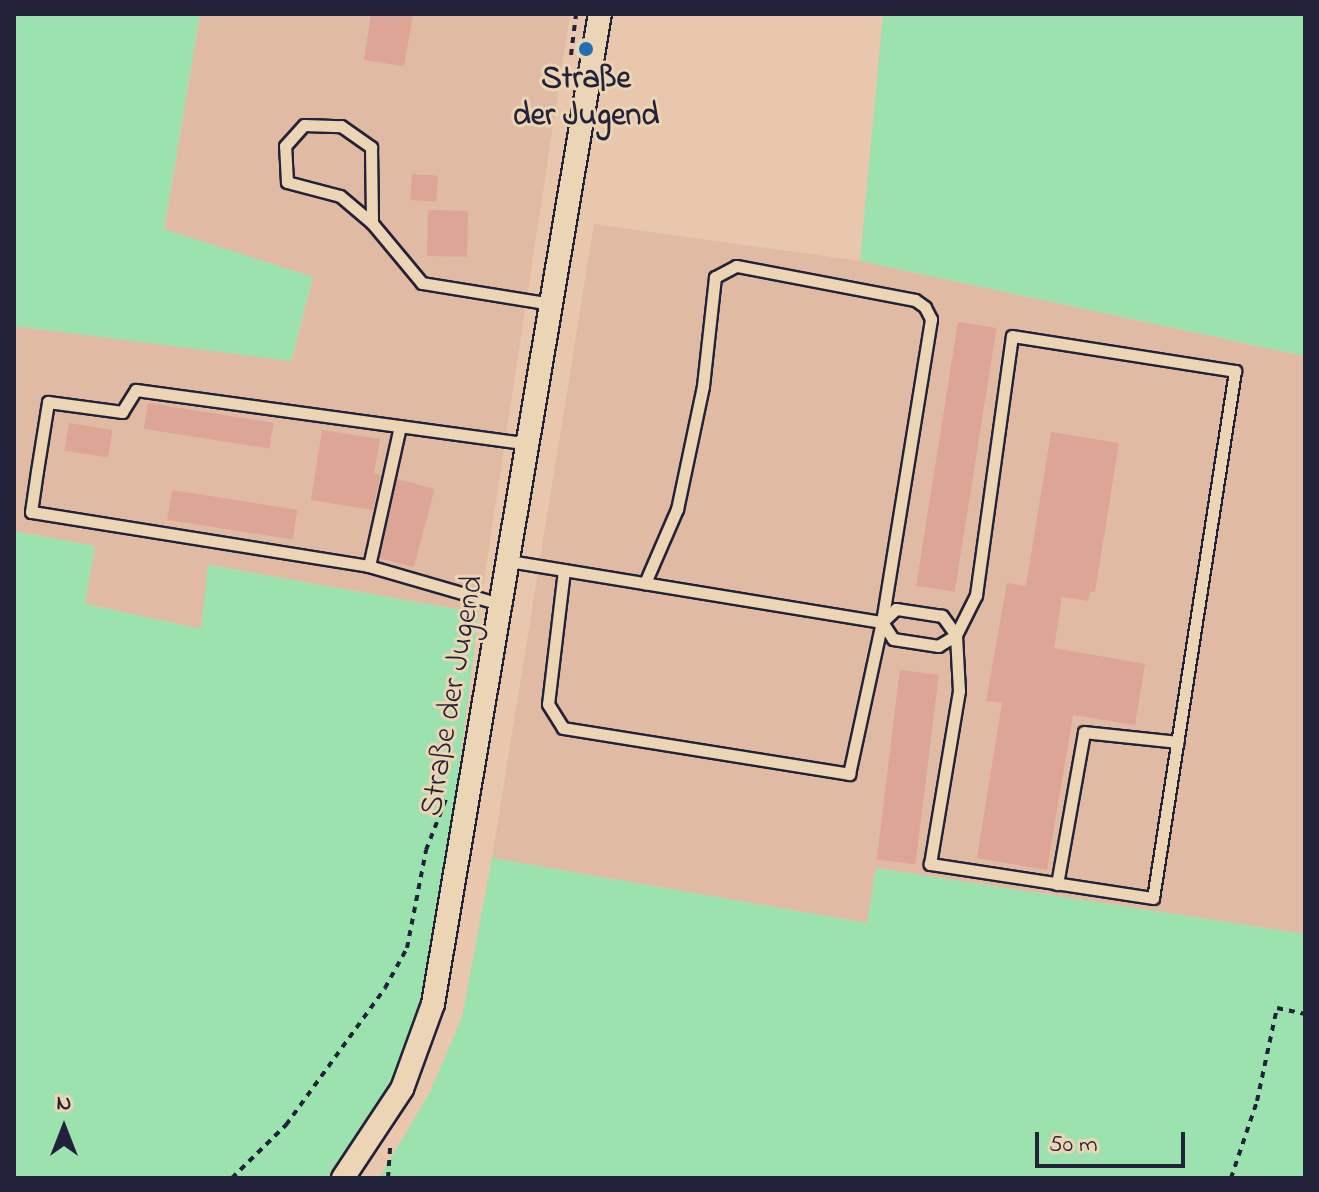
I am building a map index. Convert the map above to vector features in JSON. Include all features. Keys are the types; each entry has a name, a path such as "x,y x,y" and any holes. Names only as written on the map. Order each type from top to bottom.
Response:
{"street":[{"name":"Straße der Jugend","path":"343,1178 402,1089 433,1004 503,605 600,14"}],"lane":[{"path":"372,223 371,147 341,126 304,125 285,146 287,182 340,196 372,223 422,283 552,304"},
{"path":"564,570 548,691 550,715 574,732 673,750 849,774 882,622 931,319 915,300 736,266 715,277 703,386 677,509 645,583"},
{"path":"1012,336 1235,371 1177,742 1153,898 930,864 959,691 956,635 976,595 1012,336"},
{"path":"503,605 369,566 31,512 48,402 122,412 136,390 528,444"},
{"path":"369,566 400,426"},
{"path":"509,561 882,622 893,639 938,646 956,635"},
{"path":"882,622 896,609 942,616 956,635"},
{"path":"1057,884 1084,732 1177,742"}],"path":[{"path":"232,1178 286,1125 385,988 407,948 426,850 436,816 450,791"},
{"path":"1231,1178 1257,1101 1277,1008 1305,1014"},
{"path":"388,1178 390,1141"}],"shaded area":[{"path":"200,14 570,14 479,613 209,565 202,629 85,604 95,546 14,531 14,326 292,360 313,277 164,230"},
{"path":"594,224 860,261 1305,356 1305,934 876,868 867,923 492,858"}],"green space":[{"path":"14,14 200,14 164,229 313,277 291,361 14,326"},
{"path":"883,14 1305,14 1305,356 860,261"},
{"path":"14,531 95,546 85,604 201,629 208,565 479,613 433,968 394,1087 330,1178 14,1178"},
{"path":"492,858 867,923 876,868 1305,934 1305,1178 379,1178 429,1094 462,1017"}],"building":[{"path":"371,14 413,14 404,66 364,60"},
{"path":"412,174 438,176 436,202 410,200"},
{"path":"428,210 468,211 467,257 427,256"},
{"path":"958,322 997,328 955,592 916,586"},
{"path":"148,403 273,423 269,449 144,429"},
{"path":"69,423 112,430 108,458 65,451"},
{"path":"322,430 380,439 374,473 381,475 373,510 311,500"},
{"path":"1051,432 1119,443 1095,592 1090,592 1088,601 1062,597 1054,648 1145,664 1135,725 1073,715 1047,870 977,858 1002,703 986,701 1007,583 1026,586"},
{"path":"397,479 435,489 414,567 376,557"},
{"path":"172,490 297,510 293,539 167,520"},
{"path":"900,670 939,675 915,864 877,860"}],"place":[{"name":"Straße der Jugend","path":"586,49"}]}
